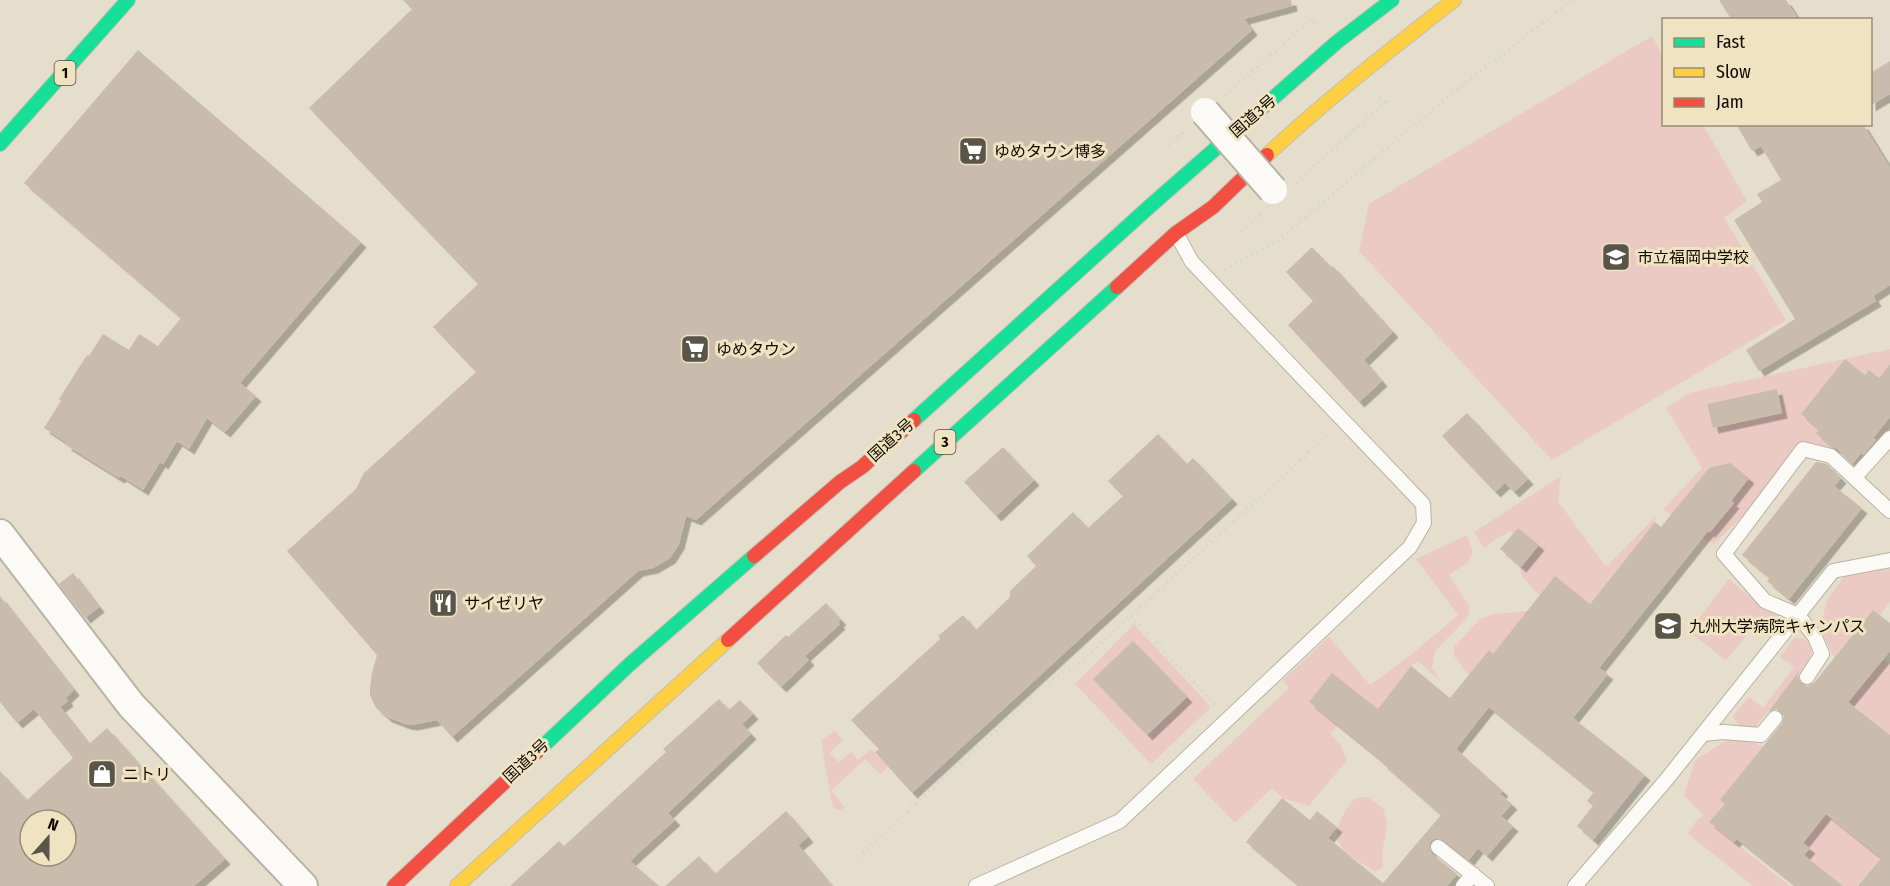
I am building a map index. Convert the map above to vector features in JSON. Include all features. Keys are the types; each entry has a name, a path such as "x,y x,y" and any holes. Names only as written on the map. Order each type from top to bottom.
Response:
{"highway":[{"name":"1","path":"0,144 128,0"},
{"name":"国道3号","path":"394,886 630,664 840,482 862,467 1149,207 1337,42 1392,0"},
{"name":"3","path":"457,886 1176,233 1213,207 1289,135 1394,46 1454,0"}],"street":[{"path":"1205,112 1278,195"},
{"path":"0,534 131,705 303,886"}],"lane":[{"path":"976,886 1120,821 1410,547 1424,523 1423,504 1192,262 1176,233"},
{"path":"1855,477 1890,438"},
{"path":"1807,677 1822,654 1815,637 1798,615 1765,601 1724,554 1803,449 1831,456 1890,511"},
{"path":"1575,886 1667,779 1833,571 1890,560"},
{"path":"1703,734 1723,732 1761,735 1775,718"},
{"path":"1438,847 1487,886"},
{"path":"1463,886 1473,874"}],"path":[{"path":"1224,270 1281,238 1440,103 1572,0"},
{"path":"1242,232 1278,195 1385,102 1380,96"},
{"path":"858,857 1052,679 1074,668 1332,432"},
{"path":"1131,616 1217,707"}],"shaded area":[{"name":"市立福岡中学校","path":"1652,36 1662,54 1662,126 1704,126 1747,201 1724,218 1786,320 1552,460 1359,251 1369,204"},
{"path":"1890,349 1890,395 1869,370 1865,375 1845,359 1801,414 1819,429 1816,433 1829,444 1833,440 1857,459 1814,443 1799,442 1746,513 1714,544 1696,536 1663,509 1702,468 1666,408 1689,393"},
{"path":"1561,476 1558,501 1606,567 1655,517 1655,522 1575,622 1537,593 1522,576 1511,531 1484,548 1474,532"},
{"path":"1467,535 1473,552 1468,562 1449,575 1470,607 1468,617 1435,651 1432,668 1443,684 1418,661 1411,666 1391,692 1408,706 1368,751 1338,726 1330,734 1340,744 1347,760 1309,806 1283,798 1272,788 1235,823 1193,779 1289,688 1283,680 1329,637 1370,685 1412,654 1458,615 1416,559"},
{"path":"1890,569 1890,602 1880,615 1873,610 1834,658 1820,629 1827,600 1846,574"},
{"path":"1729,579 1757,603 1782,614 1771,626 1760,618 1726,661 1689,631"},
{"path":"1528,611 1503,661 1489,651 1469,675 1454,656 1454,647 1480,619 1493,614"},
{"path":"1134,624 1211,707 1151,764 1075,684"},
{"path":"1795,637 1806,640 1812,651 1807,663 1755,727 1739,726 1733,716 1749,697 1763,708 1794,667 1780,657"},
{"path":"1883,659 1890,664 1890,735 1854,706 1845,707"},
{"path":"835,731 843,740 829,753 839,762 851,752 858,760 871,749 888,767 880,774 865,759 831,791 845,807 840,810 835,809 832,805 821,740"},
{"path":"1727,740 1747,741 1763,746 1725,804 1709,822 1790,886 1753,886 1688,834 1703,815 1684,795 1695,760"},
{"path":"1809,749 1890,813 1890,846 1858,886 1843,886 1804,855 1809,848 1803,843 1814,828 1772,795","holes":["1806,767 1881,827 1867,846 1791,786"]},
{"path":"1367,797 1383,808 1387,822 1382,851 1383,866 1375,871 1343,849 1338,841 1337,832 1339,822 1355,798"}],"building":[{"name":"ゆめタウン","path":"403,0 1291,0 1292,6 1244,19 1252,30 696,520 686,516 679,544 670,558 653,568 638,571 452,737 437,720 412,725 405,724 387,717 376,708 370,695 370,688 377,655 287,551 356,489 364,473 476,372 433,327 478,284 309,108 412,9"},
{"path":"1719,0 1786,0 1797,18 1730,18"},
{"path":"138,50 361,242 240,383 256,396 225,432 207,418 189,449 177,441 163,464 160,462 143,490 66,445 67,443 44,428 61,401 59,399 103,334 129,350 139,334 158,346 181,318 24,183"},
{"path":"1890,61 1890,94 1872,105 1872,72"},
{"path":"1737,126 1864,126 1890,168 1890,285 1873,296 1876,301 1759,371 1746,350 1795,319 1734,220 1762,202 1757,194 1781,180 1761,146 1752,151"},
{"path":"1312,247 1331,267 1333,266 1393,332 1364,360 1382,381 1359,402 1288,325 1313,301 1286,272"},
{"path":"1845,359 1865,375 1869,370 1879,378 1890,364 1890,417 1873,438 1876,440 1852,464 1837,449 1829,446 1816,433 1819,429 1801,414"},
{"path":"1777,389 1782,413 1713,428 1707,404"},
{"path":"1467,413 1528,479 1514,492 1505,483 1495,492 1442,436"},
{"path":"1158,434 1187,464 1193,458 1232,499 912,793 875,752 879,749 851,720 963,615 976,630 1010,597 1010,591 1036,566 1027,556 1073,512 1088,528 1123,496 1108,481"},
{"path":"1003,447 1034,480 996,516 964,482"},
{"path":"1816,462 1827,464 1841,478 1834,486 1862,508 1789,599 1767,581 1770,578 1742,555"},
{"path":"1730,463 1749,478 1731,501 1734,503 1710,532 1708,531 1599,668 1608,674 1573,718 1645,775 1593,840 1577,826 1593,806 1587,801 1594,792 1489,707 1456,749 1503,791 1500,794 1512,804 1501,816 1513,826 1487,856 1478,848 1469,860 1443,840 1435,838 1431,841 1429,846 1432,854 1457,874 1447,886 1299,886 1246,842 1282,798 1310,820 1317,811 1337,827 1328,838 1383,883 1441,815 1383,762 1309,702 1332,673 1378,709 1411,666 1450,698 1489,650 1493,654 1555,576 1590,604 1655,522 1661,527 1709,468"},
{"path":"1518,528 1539,545 1521,567 1500,549"},
{"path":"73,573 99,607 85,618 59,584"},
{"name":"ニトリ","path":"0,596 74,690 66,698 68,701 60,707 89,744 107,728 225,859 194,886 0,886 0,771 27,800 73,758 34,709 17,723 0,702"},
{"path":"826,603 841,620 838,622 840,624 805,656 809,660 781,687 757,663 786,635 788,637"},
{"path":"1873,610 1890,623 1890,651 1848,702 1890,735 1890,886 1858,886 1881,858 1826,814 1803,843 1810,848 1804,855 1843,886 1796,886 1737,839 1734,842 1709,822 1725,804 1720,800 1782,723 1784,715 1780,711 1776,709 1768,712 1799,671 1798,677 1802,684 1807,686 1814,683"},
{"path":"1133,641 1187,697 1147,735 1093,679"},
{"path":"719,699 729,710 740,700 753,714 742,724 751,734 668,813 675,820 630,861 659,886 510,886 559,841 564,846 666,752 663,749"},
{"path":"786,811 808,837 798,845 832,886 665,886 699,856 715,874"}],"traffic: fast":[{"path":"0,144 128,0"},
{"path":"914,420 1149,207 1337,42 1392,0"},
{"path":"914,471 1117,287"},
{"path":"541,748 630,664 754,556"}],"traffic: slow":[{"path":"1267,155 1335,95 1454,0"},
{"path":"457,886 728,640"}],"traffic: jam":[{"path":"1117,287 1176,233 1213,207 1267,155"},
{"path":"754,556 840,482 862,467 914,420"},
{"path":"728,640 914,471"},
{"path":"394,886 541,748"}],"place":[{"name":"ゆめタウン博多","path":"973,151"},
{"name":"市立福岡中学校","path":"1616,257"},
{"name":"ゆめタウン","path":"695,349"},
{"name":"サイゼリヤ","path":"443,603"},
{"name":"九州大学病院キャンパス","path":"1668,626"},
{"name":"ニトリ","path":"102,774"}]}
